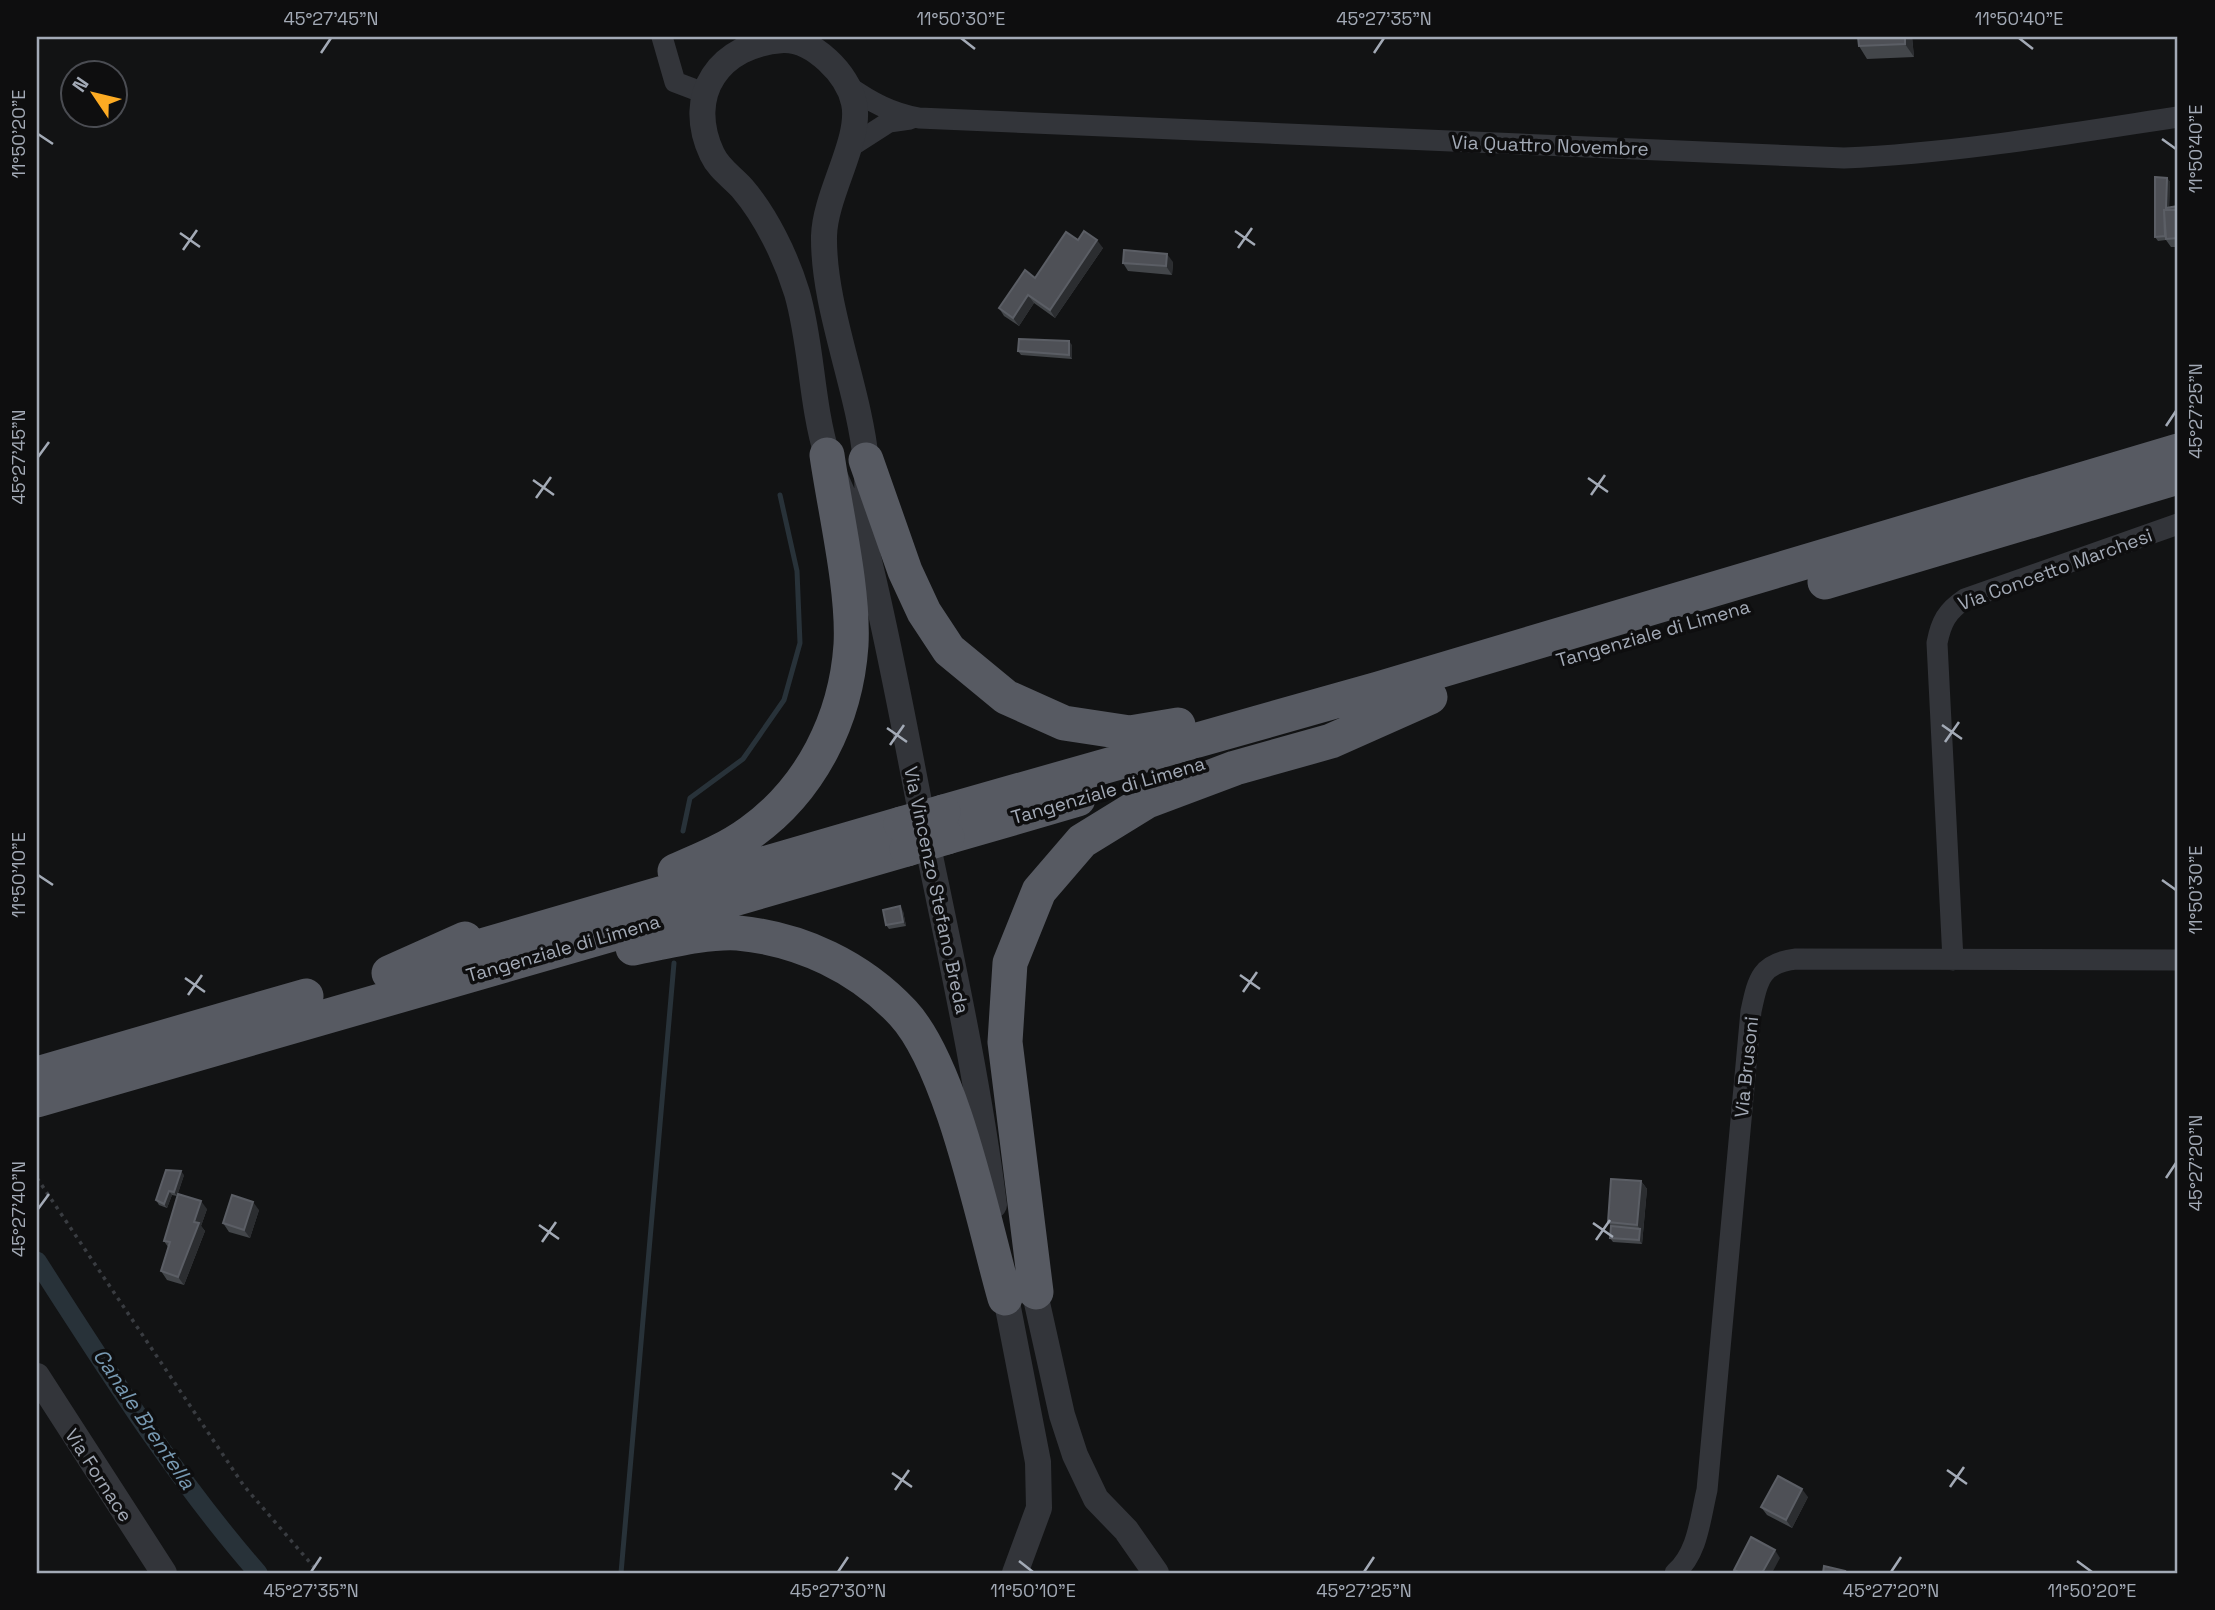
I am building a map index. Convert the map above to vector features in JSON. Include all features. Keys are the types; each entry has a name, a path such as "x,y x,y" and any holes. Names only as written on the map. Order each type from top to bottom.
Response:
{"highway":[{"name":"Tangenziale di Limena","path":"945,825 1378,689 2178,451"},
{"path":"389,985 464,940 663,876 714,854 750,834 782,808 809,775 837,717 850,645 845,578 827,455"},
{"path":"866,460 905,571 924,612 949,650 1006,697 1064,723 1129,733 1378,689"},
{"name":"Tangenziale di Limena","path":"48,1083 904,836 1430,697 2178,477"},
{"path":"1020,1295 1004,1042 1010,962 1039,891 1082,841 1147,801 1236,768 1331,741 1430,697"},
{"path":"389,985 483,985 608,953 672,940 737,933 809,948 854,972 904,1014 934,1064 1020,1295"}],"street":[{"path":"662,37 675,82 704,93 715,72 743,44 761,41 794,40 813,44 848,86"},
{"name":"Via Vincenzo Stefano Breda","path":"848,86 855,104 853,130 830,197 824,235 828,275 866,460 867,552"},
{"name":"Via Quattro Novembre","path":"848,86 874,104 895,114 919,118 1844,158 1911,155 1980,147 2178,117"},
{"name":"Via Vincenzo Stefano Breda","path":"704,93 703,129 717,165 741,187 762,215 797,292 827,455 867,552 1020,1295 1038,1462 1038,1508 1015,1573"},
{"name":"Via Quattro Novembre","path":"847,149 888,122 919,118"},
{"name":"Via Concetto Marchesi","path":"1953,960 1937,643 1941,624 1951,608 1965,599 2178,524"},
{"name":"Via Brusoni","path":"1675,1573 1685,1564 1696,1539 1707,1490 1751,1011 1756,986 1765,970 1776,961 2178,960"},
{"name":"Via Vincenzo Stefano Breda","path":"1020,1295 1075,1455 1096,1499 1126,1530 1156,1573"},
{"name":"Via Fornace","path":"37,1376 164,1573"}],"path":[{"path":"37,1178 244,1486 319,1573"}],"building":[{"path":"1858,37 1905,37 1905,44 1859,46"},
{"path":"2155,177 2167,178 2166,208 2178,206 2178,210 2164,210 2165,236 2155,237"},
{"path":"2164,210 2178,210 2178,238 2166,239"},
{"path":"1084,231 1097,240 1050,310 1028,295 1013,318 999,308 1025,270 1035,278 1066,232 1078,240"},
{"path":"1124,250 1167,254 1166,266 1123,263"},
{"path":"1019,339 1069,341 1069,355 1018,351"},
{"path":"900,906 903,922 886,925 883,910"},
{"path":"166,1170 181,1171 174,1192 169,1191 164,1204 156,1200"},
{"path":"1611,1179 1641,1181 1637,1225 1608,1222"},
{"path":"178,1194 201,1201 194,1222 199,1223 178,1277 161,1271 170,1242 164,1241"},
{"path":"232,1195 253,1202 244,1230 223,1223"},
{"path":"1611,1226 1640,1229 1639,1240 1610,1238"},
{"path":"1778,1476 1802,1489 1786,1520 1761,1507"},
{"path":"1751,1537 1775,1550 1762,1573 1740,1573 1734,1570"},
{"path":"1824,1566 1845,1571 1823,1573"}],"waterway":[{"path":"683,831 690,798 743,759 784,700 800,643 797,571 780,495"},
{"path":"621,1573 674,963"},
{"name":"Canale Brentella","path":"37,1261 169,1460 258,1573"}]}
